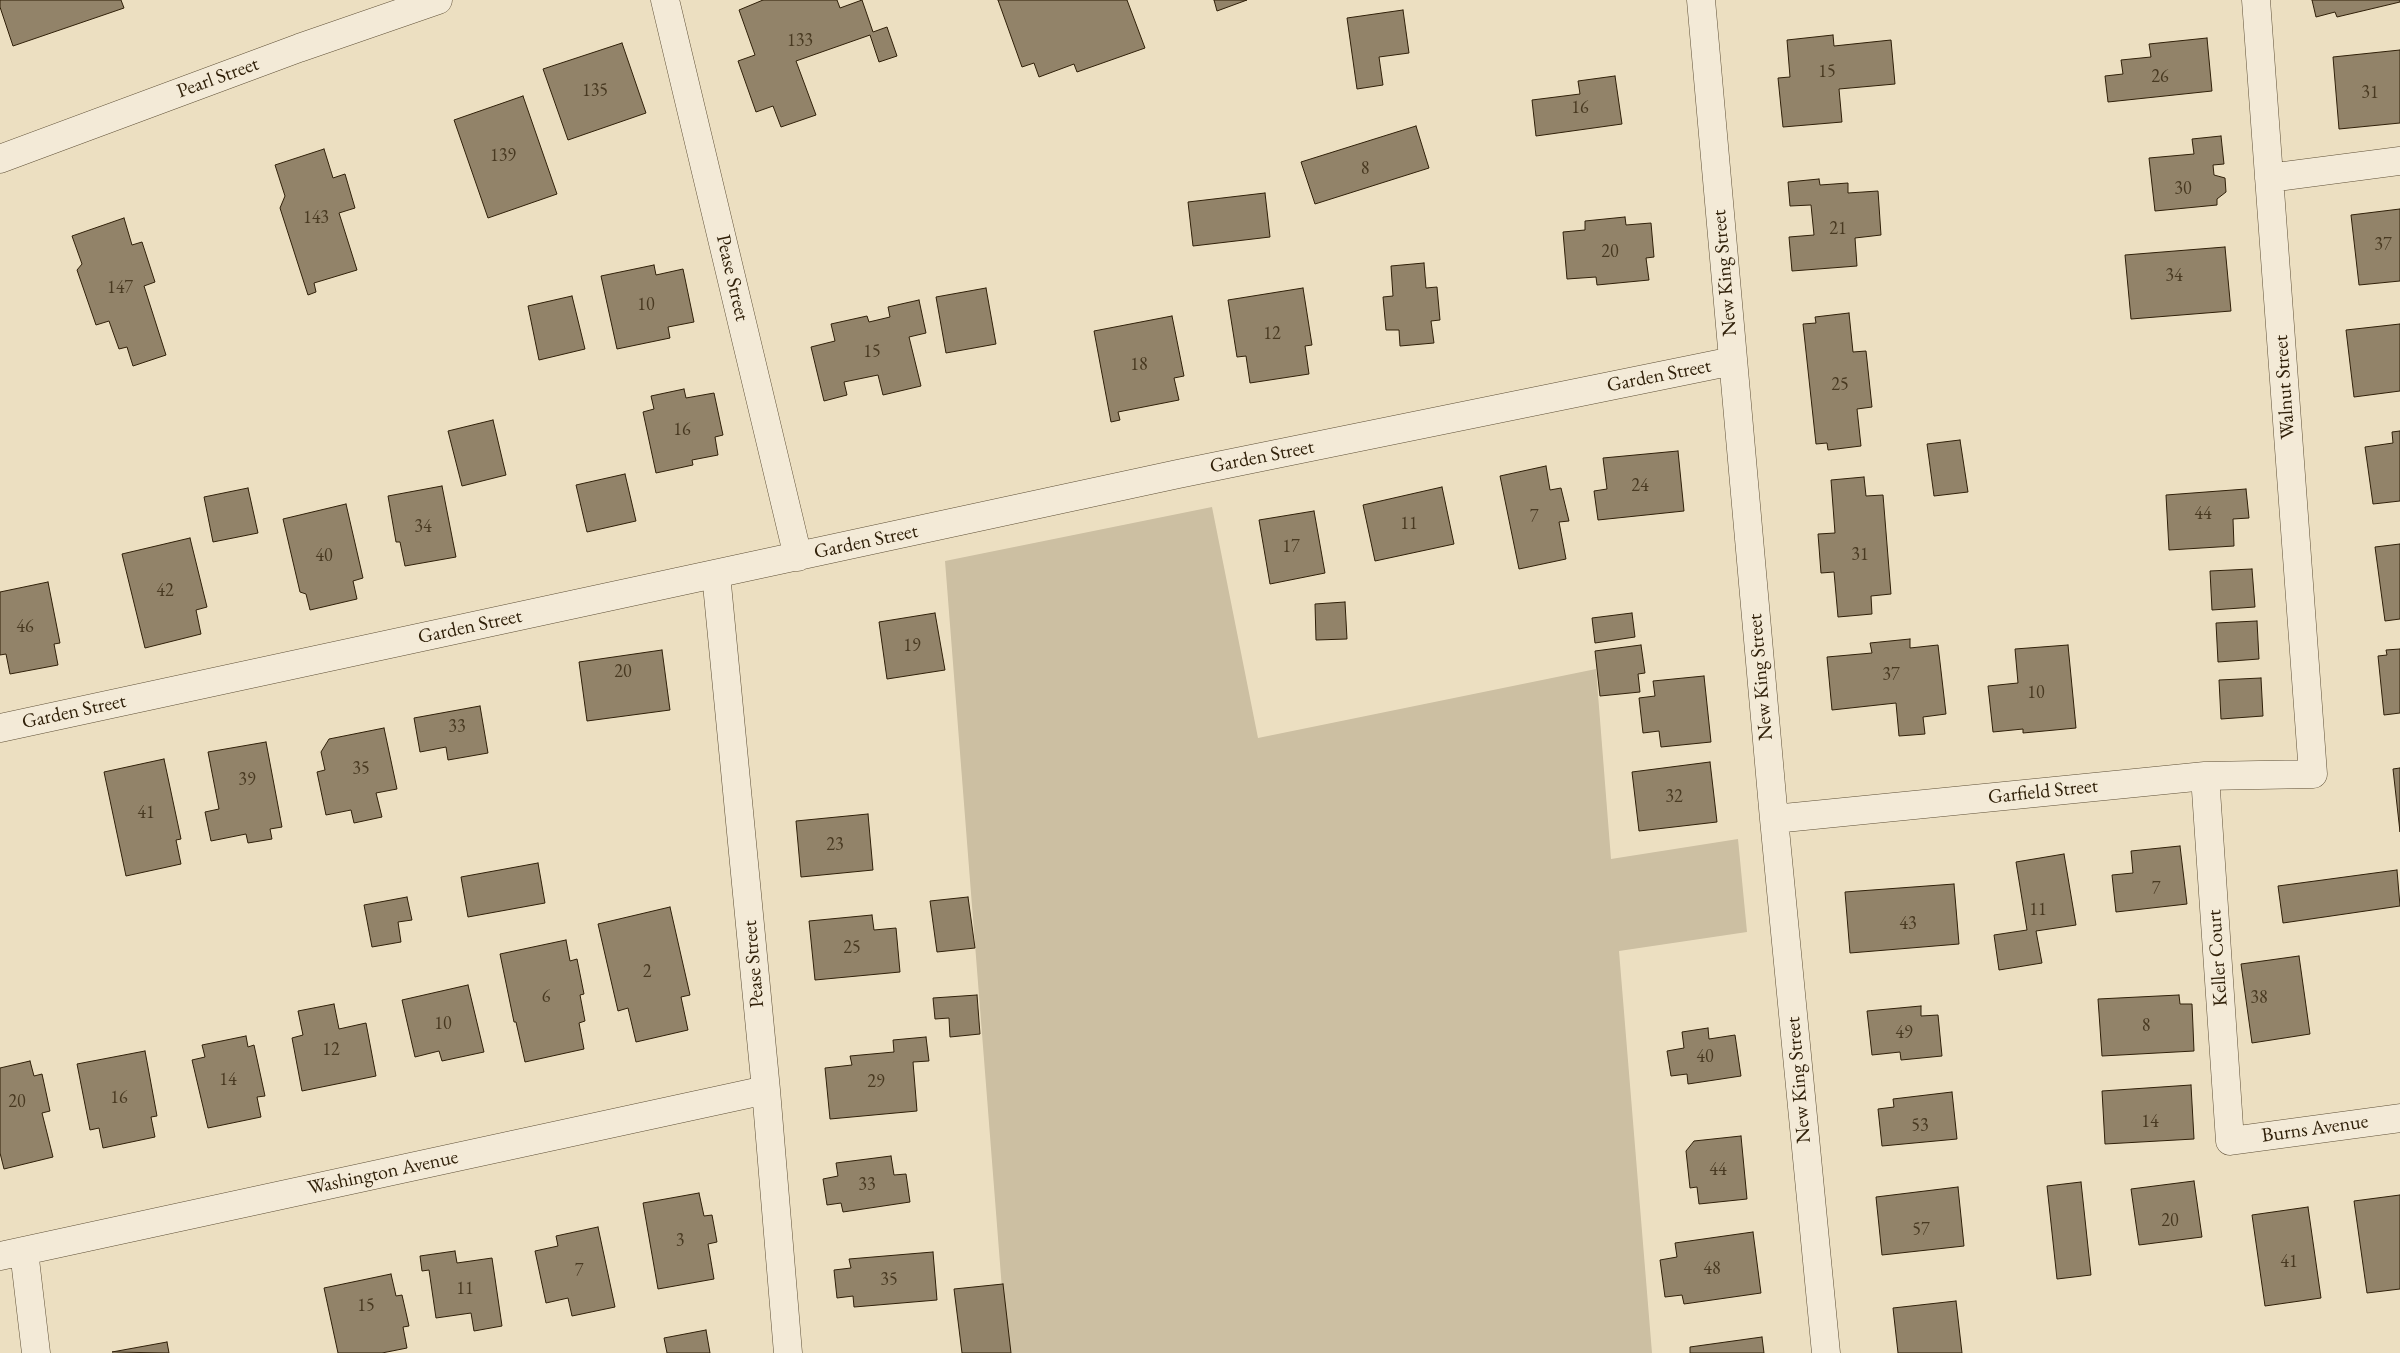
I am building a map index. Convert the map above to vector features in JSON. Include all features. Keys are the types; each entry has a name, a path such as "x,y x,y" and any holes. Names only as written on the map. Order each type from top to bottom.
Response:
{"street":[{"name":"Pearl Street","path":"0,159 290,52 438,0"},
{"name":"Pease Street","path":"665,0 798,557"},
{"name":"New King Street","path":"1701,0 1774,819 1826,1353"},
{"name":"Walnut Street","path":"2256,0 2313,774"},
{"path":"2269,178 2400,161"},
{"name":"Garden Street","path":"0,728 1178,474 1733,362"},
{"name":"Pease Street","path":"716,574 766,1090 788,1353"},
{"name":"Garfield Street","path":"1774,819 2205,776 2313,774"},
{"name":"Keller Court","path":"2205,776 2230,1140"},
{"name":"Washington Avenue","path":"12,1254 766,1090"},
{"name":"Burns Avenue","path":"2230,1140 2400,1118"},
{"path":"12,1254 36,1353"}],"shaded area":[{"path":"1212,507 1258,738 1596,669 1611,859 1738,839 1747,932 1619,951 1652,1353 1007,1353 945,561"}],"building":[{"path":"0,0 121,0 124,8 13,46 0,7"},
{"path":"763,0 837,0 840,8 862,0 873,32 887,27 897,56 879,62 870,35 796,61 816,115 781,127 773,106 756,112 738,61 755,55 739,10"},
{"path":"998,0 1127,0 1145,48 1077,72 1074,64 1039,77 1034,63 1022,67"},
{"path":"1214,0 1247,0 1217,11"},
{"path":"2312,0 2400,0 2400,2 2337,17 2335,12 2316,17"},
{"path":"1403,10 1409,53 1379,57 1383,85 1357,89 1347,18"},
{"path":"1833,35 1834,46 1891,40 1895,84 1839,89 1842,122 1783,127 1778,78 1790,77 1787,40"},
{"path":"2207,38 2212,91 2108,102 2105,76 2123,74 2121,60 2151,57 2149,44"},
{"path":"622,43 646,113 568,140 543,69"},
{"path":"2400,50 2400,123 2339,129 2333,57"},
{"path":"1615,76 1622,124 1536,136 1532,100 1580,94 1578,81"},
{"path":"523,96 557,194 488,218 454,120"},
{"path":"1416,126 1429,168 1315,204 1301,162"},
{"path":"2221,136 2224,164 2213,165 2214,175 2225,178 2226,192 2217,199 2217,205 2155,211 2149,158 2194,154 2192,139"},
{"path":"324,149 333,178 345,174 355,208 339,213 357,270 314,283 316,292 308,295 280,208 285,196 275,165"},
{"path":"1819,179 1820,185 1848,183 1848,193 1878,191 1881,235 1855,238 1857,266 1792,271 1789,237 1814,235 1811,205 1790,206 1788,182"},
{"path":"1265,193 1270,237 1193,246 1188,202"},
{"path":"2400,209 2400,281 2359,285 2351,215"},
{"path":"1625,217 1626,225 1651,223 1654,257 1646,258 1649,280 1597,285 1596,277 1567,279 1563,232 1585,230 1585,221"},
{"path":"124,218 132,245 142,242 155,282 144,286 166,355 133,366 127,347 119,349 109,321 96,325 77,270 82,264 72,236"},
{"path":"2225,247 2231,311 2131,319 2125,255"},
{"path":"1424,263 1426,288 1437,287 1440,320 1431,321 1434,343 1400,346 1399,330 1386,330 1383,297 1393,296 1391,266"},
{"path":"654,265 656,275 683,269 694,322 668,327 670,338 617,349 601,276"},
{"path":"986,288 996,344 946,353 936,297"},
{"path":"1303,288 1312,345 1305,346 1309,374 1250,383 1246,356 1237,357 1228,300"},
{"path":"572,296 585,349 539,360 528,306"},
{"path":"919,300 926,333 909,337 921,386 883,395 878,375 844,382 847,395 824,401 811,347 835,341 831,324 867,316 869,322 890,317 888,307"},
{"path":"1849,313 1853,352 1866,351 1872,407 1857,409 1861,446 1828,450 1827,443 1816,444 1803,324 1816,323 1815,317"},
{"path":"1172,316 1184,376 1174,378 1179,400 1118,412 1120,420 1111,422 1094,331"},
{"path":"2400,324 2400,391 2354,397 2346,330"},
{"path":"684,389 686,398 714,393 723,435 715,437 718,455 692,460 693,465 656,473 643,412 654,409 651,396"},
{"path":"493,420 506,475 462,486 448,431"},
{"path":"2400,431 2400,501 2373,504 2365,447 2393,443 2392,432"},
{"path":"1960,440 1968,492 1934,496 1927,444"},
{"path":"1678,451 1684,511 1598,520 1594,491 1607,489 1603,458"},
{"path":"1546,466 1550,490 1561,488 1569,521 1559,522 1566,559 1519,569 1500,476"},
{"path":"625,474 636,521 587,532 576,485"},
{"path":"1864,477 1866,496 1883,495 1891,594 1871,596 1872,614 1838,617 1834,572 1821,573 1818,534 1835,533 1831,480"},
{"path":"442,486 456,557 405,566 400,542 396,542 388,496"},
{"path":"1442,487 1454,544 1375,561 1363,505"},
{"path":"248,488 258,533 213,542 204,497"},
{"path":"2246,489 2249,518 2233,519 2234,546 2169,550 2166,495"},
{"path":"346,504 363,578 353,581 357,599 310,610 306,594 300,592 283,519"},
{"path":"1314,511 1325,573 1270,584 1259,520"},
{"path":"190,538 207,607 196,610 201,634 145,648 122,554"},
{"path":"2400,544 2400,619 2385,621 2375,547"},
{"path":"2252,569 2255,607 2212,610 2210,571"},
{"path":"48,582 60,643 54,644 58,665 10,674 6,654 0,655 0,592"},
{"path":"1345,602 1347,639 1316,640 1315,604"},
{"path":"935,613 945,670 887,679 879,622"},
{"path":"1632,613 1635,637 1595,643 1592,618"},
{"path":"2257,621 2259,659 2218,662 2216,623"},
{"path":"1910,639 1910,648 1938,645 1946,714 1923,717 1925,734 1899,736 1896,703 1832,710 1827,657 1872,653 1870,643"},
{"path":"1641,645 1645,673 1638,674 1640,692 1600,696 1595,651"},
{"path":"2068,645 2076,728 2023,733 2023,729 1993,732 1988,686 2018,683 2015,649"},
{"path":"2400,649 2400,713 2384,715 2378,656 2387,655 2386,650"},
{"path":"662,650 670,710 587,721 579,662"},
{"path":"1704,676 1711,742 1661,747 1659,731 1643,733 1639,698 1655,696 1653,681"},
{"path":"2261,678 2263,716 2221,719 2219,680"},
{"path":"480,706 488,753 448,760 446,747 420,752 414,718"},
{"path":"384,728 397,789 376,793 382,817 354,823 351,810 326,815 317,772 325,770 321,752 329,739"},
{"path":"266,742 282,827 270,829 272,839 248,843 246,834 211,841 205,812 219,809 208,752"},
{"path":"164,759 181,839 176,840 181,864 126,876 104,772"},
{"path":"1710,762 1717,822 1639,831 1632,772"},
{"path":"2400,768 2400,832 2393,769"},
{"path":"868,814 873,870 801,877 796,821"},
{"path":"2180,846 2187,904 2116,912 2112,875 2133,873 2131,851"},
{"path":"2064,854 2076,925 2036,931 2042,963 1999,970 1994,935 2027,930 2016,862"},
{"path":"538,863 545,903 468,917 461,877"},
{"path":"2397,870 2400,906 2283,923 2278,886"},
{"path":"1954,884 1959,944 1850,953 1845,892"},
{"path":"407,897 412,920 398,922 401,942 372,947 364,905"},
{"path":"968,897 975,948 937,952 930,901"},
{"path":"670,907 690,995 681,997 688,1030 636,1042 628,1008 618,1011 598,924"},
{"path":"872,915 874,930 896,928 900,972 815,980 809,921"},
{"path":"566,940 570,961 577,959 584,994 580,995 585,1021 579,1023 584,1049 525,1062 516,1022 514,1022 500,954"},
{"path":"2299,956 2310,1034 2252,1043 2241,964"},
{"path":"468,985 484,1052 442,1061 439,1051 415,1057 402,1000"},
{"path":"977,995 980,1034 950,1037 949,1018 935,1019 933,998"},
{"path":"2179,995 2180,1004 2192,1004 2194,1051 2102,1056 2098,999"},
{"path":"334,1004 339,1029 366,1023 376,1076 302,1091 292,1038 303,1035 298,1011"},
{"path":"1921,1006 1921,1016 1938,1015 1942,1056 1901,1060 1900,1052 1872,1055 1867,1011"},
{"path":"1708,1028 1709,1039 1735,1035 1741,1076 1688,1084 1687,1074 1671,1076 1667,1051 1684,1048 1682,1032"},
{"path":"246,1036 248,1047 254,1045 265,1096 257,1097 261,1117 208,1128 192,1060 205,1057 202,1045"},
{"path":"926,1037 929,1061 913,1062 917,1111 830,1119 825,1068 852,1065 850,1056 894,1052 893,1040"},
{"path":"145,1051 157,1116 151,1117 155,1137 103,1148 99,1128 90,1130 77,1064"},
{"path":"30,1061 34,1076 42,1074 50,1111 42,1113 53,1157 4,1169 0,1153 0,1068"},
{"path":"2191,1085 2194,1139 2105,1144 2102,1091"},
{"path":"1952,1092 1957,1139 1882,1146 1878,1109 1894,1107 1893,1099"},
{"path":"1741,1136 1747,1199 1699,1204 1697,1187 1690,1188 1686,1151 1694,1141"},
{"path":"891,1156 894,1175 906,1174 910,1202 843,1212 841,1203 827,1205 823,1179 838,1176 836,1163"},
{"path":"2194,1181 2202,1237 2139,1245 2131,1189"},
{"path":"2081,1182 2091,1275 2057,1279 2047,1186"},
{"path":"1958,1187 1964,1246 1882,1255 1876,1197"},
{"path":"699,1193 704,1216 712,1215 717,1242 708,1244 714,1279 658,1289 643,1203"},
{"path":"2400,1195 2400,1289 2367,1293 2354,1201"},
{"path":"2308,1207 2321,1298 2265,1306 2252,1215"},
{"path":"598,1227 615,1307 572,1316 568,1298 546,1303 535,1251 558,1246 556,1236"},
{"path":"1753,1232 1761,1293 1684,1304 1682,1295 1665,1297 1660,1260 1677,1257 1675,1243"},
{"path":"455,1251 457,1263 492,1258 502,1326 474,1331 471,1313 436,1318 429,1270 422,1271 420,1256"},
{"path":"933,1252 937,1300 854,1307 853,1296 837,1298 834,1270 851,1268 849,1259"},
{"path":"391,1274 396,1296 402,1295 409,1326 403,1327 407,1348 382,1353 338,1353 324,1288"},
{"path":"1003,1284 1011,1353 962,1353 954,1289"},
{"path":"1956,1301 1962,1353 1898,1353 1893,1308"},
{"path":"706,1330 710,1353 667,1353 664,1338"},
{"path":"1762,1337 1764,1353 1690,1353 1690,1347"},
{"path":"167,1342 169,1353 112,1352"}]}
